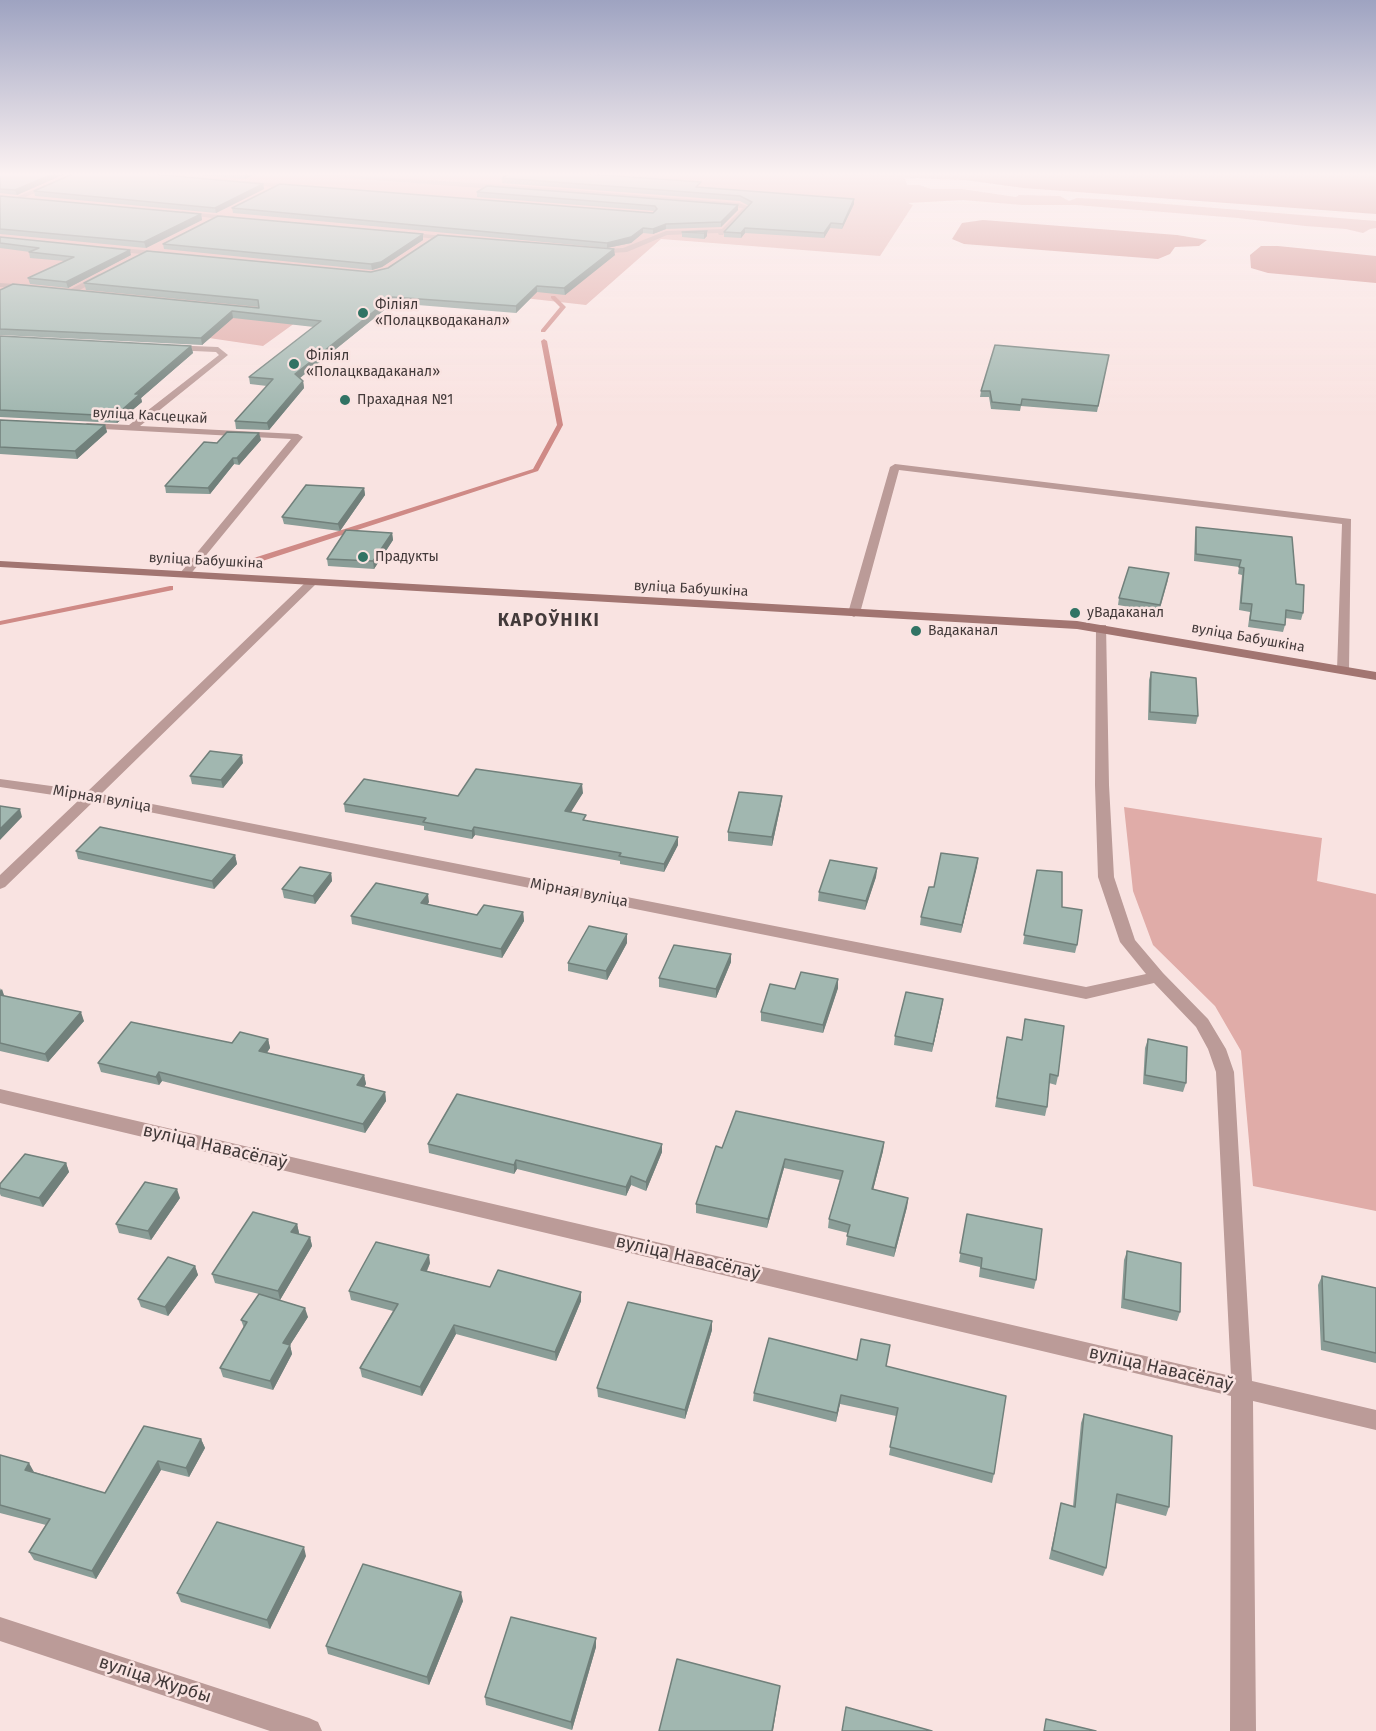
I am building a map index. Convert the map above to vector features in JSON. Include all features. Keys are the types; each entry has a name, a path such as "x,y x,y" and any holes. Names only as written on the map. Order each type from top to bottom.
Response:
{"street":[{"path":"131,262 147,254"},
{"path":"165,254 174,255"},
{"path":"71,291 111,272"},
{"path":"0,285 35,288"},
{"path":"59,290 94,294"},
{"path":"130,429 224,355 218,350 164,346"},
{"name":"вуліца Касцецкай","path":"71,425 298,437 185,574"},
{"path":"854,613 895,467 907,468 1347,521 1343,670"},
{"name":"вуліца Бабушкіна","path":"0,564 1102,628 1376,676"},
{"path":"0,884 312,582"},
{"path":"1102,628 1102,785 1106,877 1128,942 1157,977 1202,1023 1217,1048 1225,1072 1242,1389 1243,1731"},
{"name":"Мірная вуліца","path":"0,783 91,796 1086,993 1157,977"},
{"name":"вуліца Навасёлаў","path":"0,1096 1376,1420"},
{"name":"вуліца Журбы","path":"0,1629 309,1731"}],"shaded area":[{"path":"0,254 644,254 586,305 356,279 263,346 0,307"},
{"path":"851,254 881,254 880,256"},
{"path":"1090,254 1170,254 1158,259"},
{"path":"1354,254 1376,256 1376,283 1268,273 1251,268 1250,255"},
{"path":"1124,807 1322,838 1317,881 1376,894 1376,1211 1253,1186 1241,1051 1215,1006 1153,945 1133,891"}],"building":[{"path":"45,254 122,254 66,282 28,278 74,257"},
{"path":"142,254 177,254 371,272 388,268 410,254 608,254 564,288 537,286 516,306 392,297 295,374 303,381 267,423 235,421 273,379 249,377 321,321 232,311 201,338 0,329 0,290 13,284 259,308 258,300 84,283"},
{"path":"265,254 393,254 381,262 371,264"},
{"path":"0,336 191,346 135,394 140,394 115,416 0,410"},
{"path":"995,345 1109,355 1098,406 1022,399 1021,405 992,402 990,391 981,391"},
{"path":"0,420 105,425 75,451 0,447"},
{"path":"227,432 259,433 237,458 233,458 208,488 165,486 204,442 217,443"},
{"path":"306,485 364,488 338,524 282,517"},
{"path":"1196,527 1292,537 1296,584 1304,585 1303,613 1286,610 1285,625 1250,620 1252,604 1241,603 1244,568 1239,567 1241,560 1196,554"},
{"path":"346,530 392,533 373,561 327,559"},
{"path":"1129,567 1169,573 1160,605 1119,598"},
{"path":"1151,672 1196,678 1198,716 1150,712"},
{"path":"210,751 242,755 221,780 190,776"},
{"path":"476,769 582,784 565,811 586,815 583,820 678,837 664,864 619,856 621,853 474,827 472,831 423,822 426,818 344,804 364,779 458,796"},
{"path":"739,792 782,796 772,837 728,832"},
{"path":"0,806 20,809 0,829"},
{"path":"100,827 235,855 212,881 76,851"},
{"path":"941,853 978,858 962,925 921,917 929,887 934,887"},
{"path":"830,860 877,868 866,901 819,892"},
{"path":"300,867 331,873 313,896 282,889"},
{"path":"1037,870 1062,872 1062,907 1082,910 1077,945 1024,935"},
{"path":"376,883 428,894 421,903 477,915 484,905 523,912 501,949 351,916"},
{"path":"589,926 627,934 606,971 568,963"},
{"path":"674,945 731,954 716,989 659,978"},
{"path":"801,972 838,979 823,1025 761,1012 770,984 795,989"},
{"path":"906,992 943,999 933,1044 895,1036"},
{"path":"0,995 81,1012 45,1054 0,1043"},
{"path":"1025,1019 1064,1026 1058,1076 1050,1074 1047,1107 997,1098 1007,1037 1022,1040"},
{"path":"131,1022 232,1043 240,1032 268,1039 259,1051 364,1075 357,1085 385,1092 363,1124 159,1072 156,1077 98,1063"},
{"path":"1148,1039 1187,1047 1186,1083 1145,1075"},
{"path":"457,1094 662,1144 646,1182 631,1176 626,1187 516,1160 514,1165 428,1144"},
{"path":"736,1111 884,1142 872,1189 908,1198 895,1248 847,1236 850,1225 829,1219 843,1171 785,1159 768,1219 696,1204 716,1146 722,1148"},
{"path":"25,1154 66,1163 39,1198 0,1188 0,1184"},
{"path":"145,1182 177,1189 148,1231 116,1224"},
{"path":"253,1212 297,1224 291,1232 310,1237 278,1291 212,1274"},
{"path":"967,1214 1042,1229 1036,1280 981,1268 982,1258 960,1253"},
{"path":"376,1242 429,1255 421,1270 490,1287 498,1270 581,1292 555,1352 454,1325 420,1387 360,1368 398,1304 349,1291"},
{"path":"1127,1251 1181,1263 1180,1312 1124,1299"},
{"path":"168,1257 195,1266 165,1307 138,1299"},
{"path":"1322,1276 1376,1288 1376,1353 1324,1341"},
{"path":"259,1294 305,1308 283,1343 290,1345 270,1381 220,1368 247,1322 241,1320"},
{"path":"628,1302 712,1321 685,1410 597,1388"},
{"path":"769,1338 857,1360 861,1339 890,1345 886,1366 1006,1396 994,1474 890,1447 898,1408 841,1395 837,1413 754,1393"},
{"path":"1084,1414 1172,1436 1169,1507 1117,1494 1106,1568 1052,1550 1061,1503 1075,1507"},
{"path":"144,1426 201,1439 186,1468 158,1461 92,1571 29,1552 50,1519 0,1505 0,1455 29,1463 25,1470 105,1493"},
{"path":"217,1522 304,1547 267,1620 177,1593"},
{"path":"363,1564 461,1592 427,1677 326,1646"},
{"path":"511,1617 596,1638 571,1722 485,1697"},
{"path":"677,1659 780,1686 772,1731 659,1731"},
{"path":"846,1707 932,1731 842,1731"},
{"path":"1046,1719 1096,1731 1044,1731"}],"waterway":[{"path":"543,331 563,307 553,297"},
{"path":"241,565 536,470 560,425 544,341"},
{"path":"0,623 170,588"}],"place":[{"name":"Філіял «Полацкводаканал»","path":"363,313"},
{"name":"Філіял «Полацквадаканал»","path":"294,364"},
{"name":"Прахадная №1","path":"345,400"},
{"name":"Прадукты","path":"363,557"},
{"name":"уВадаканал","path":"1075,613"},
{"name":"Вадаканал","path":"916,631"}],"district":[{"name":"КАРОЎНІКІ","path":"549,621"}]}
